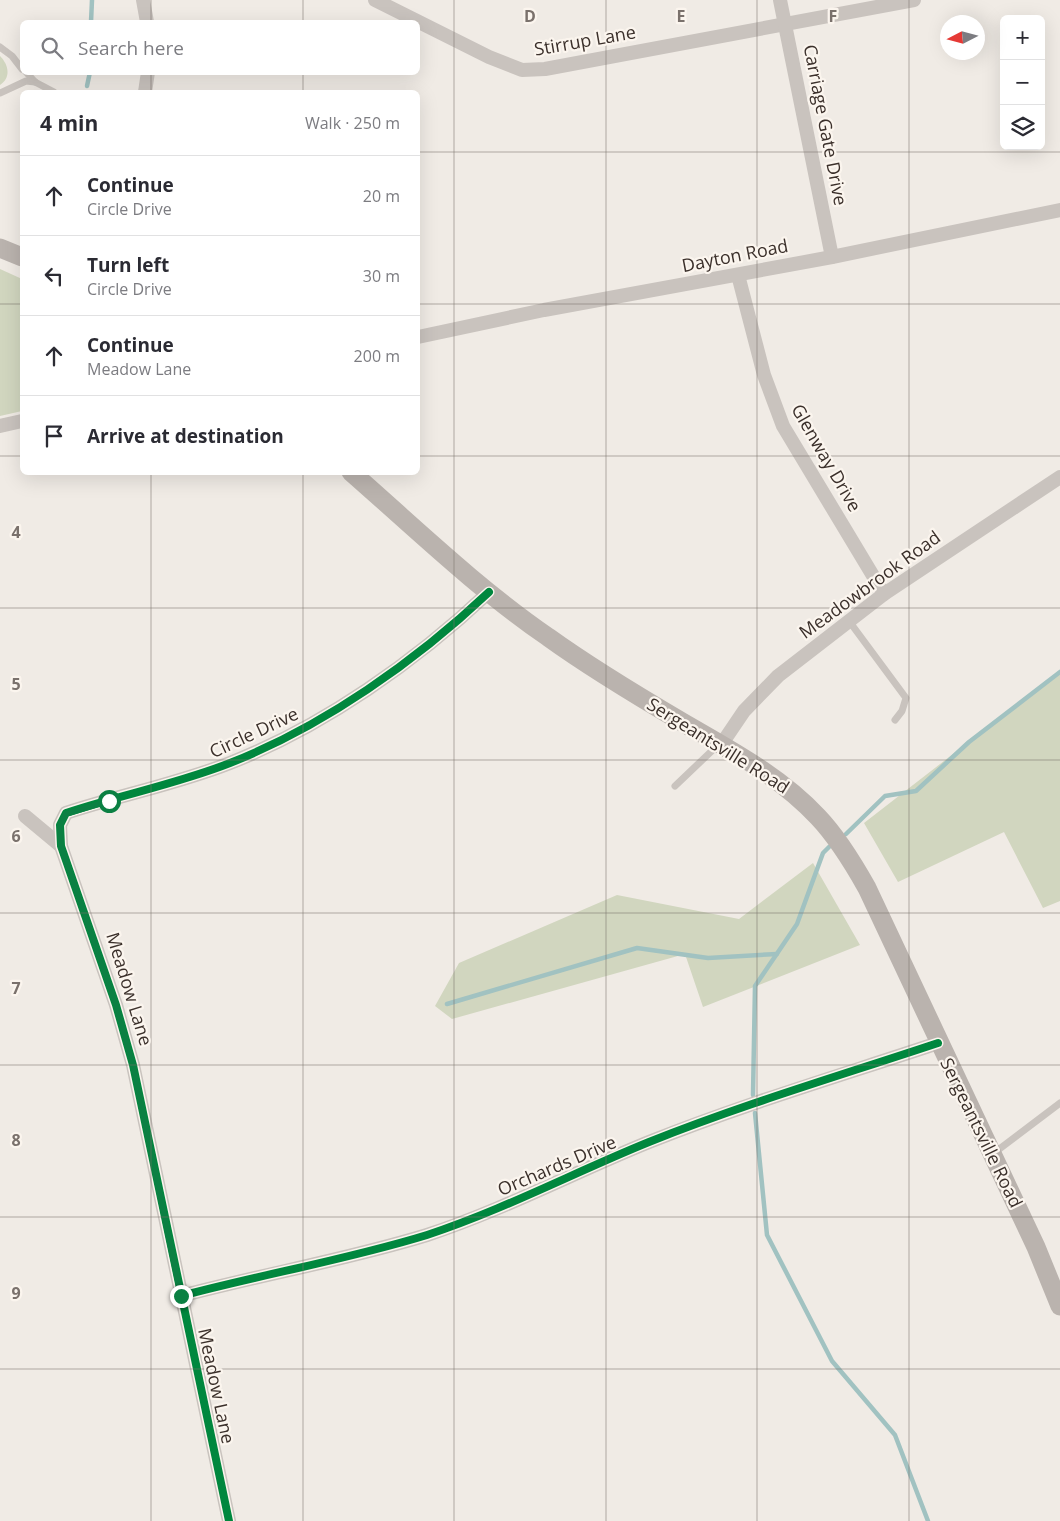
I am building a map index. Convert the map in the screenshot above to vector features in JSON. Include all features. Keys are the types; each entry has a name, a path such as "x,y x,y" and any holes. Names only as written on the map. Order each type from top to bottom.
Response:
{"main road":[{"path":"0,248 20,257"},
{"name":"Sergeantsville Road","path":"354,475 489,592 546,637 610,679 750,762 798,797 834,836 867,888 938,1043 1036,1248 1060,1306"}],"street":[{"path":"142,0 147,20"},
{"name":"Stirrup Lane","path":"375,0 415,20"},
{"name":"Carriage Gate Drive","path":"780,0 832,257"},
{"name":"Stirrup Lane","path":"420,22 489,57 522,70 545,68 914,0"},
{"path":"145,90 148,75"},
{"name":"Dayton Road","path":"420,337 544,310 832,257 1060,210"},
{"name":"Glenway Drive","path":"738,275 764,375 783,426 884,594"},
{"path":"0,426 20,421"},
{"name":"Meadowbrook Road","path":"721,744 759,694 849,621 884,594 1060,478"},
{"name":"Circle Drive","path":"74,881 61,846 60,825 66,814 229,763 297,731 340,706 433,642 489,592"},
{"path":"25,816 61,846"},
{"name":"Meadow Lane","path":"74,881 116,1005 133,1065 229,1521"},
{"name":"Orchards Drive","path":"181,1296 370,1252 428,1234 521,1199 649,1142 718,1116 938,1043"}],"lane":[{"path":"0,47 12,56 20,66"},
{"path":"29,75 35,82 50,90"},
{"path":"0,92 26,81 35,82"},
{"path":"849,621 906,698 902,711 895,720"},
{"path":"674,786 721,744"},
{"path":"992,1155 1060,1103"}],"green space":[{"path":"0,56 8,71 6,79 0,85"},
{"path":"0,269 20,278 20,411 0,416"},
{"path":"1060,671 1060,901 1043,908 1004,832 898,882 864,823"},
{"path":"813,863 860,945 703,1007 685,954 452,1019 435,1006 459,963 617,895 739,919"}],"waterway":[{"path":"91,20 92,0"},
{"path":"87,86 89,75"},
{"path":"846,834 885,796 916,791 969,742 1060,672"},
{"path":"753,1095 755,986 797,924 823,853 829,847"},
{"path":"447,1004 637,948 708,958 777,954"},
{"path":"755,1113 767,1235 832,1361 895,1435 928,1521"}],"cycle path":[{"path":"229,1521 133,1065 116,1005 61,846 60,825 66,813 230,763 300,730 334,711 400,667 461,618 489,592"},
{"path":"181,1296 366,1252 427,1235 483,1214 685,1128 757,1102 938,1043"}],"route":[{"path":"109,801 66,814 60,825 61,846 116,1005 133,1065 181,1296"}]}
